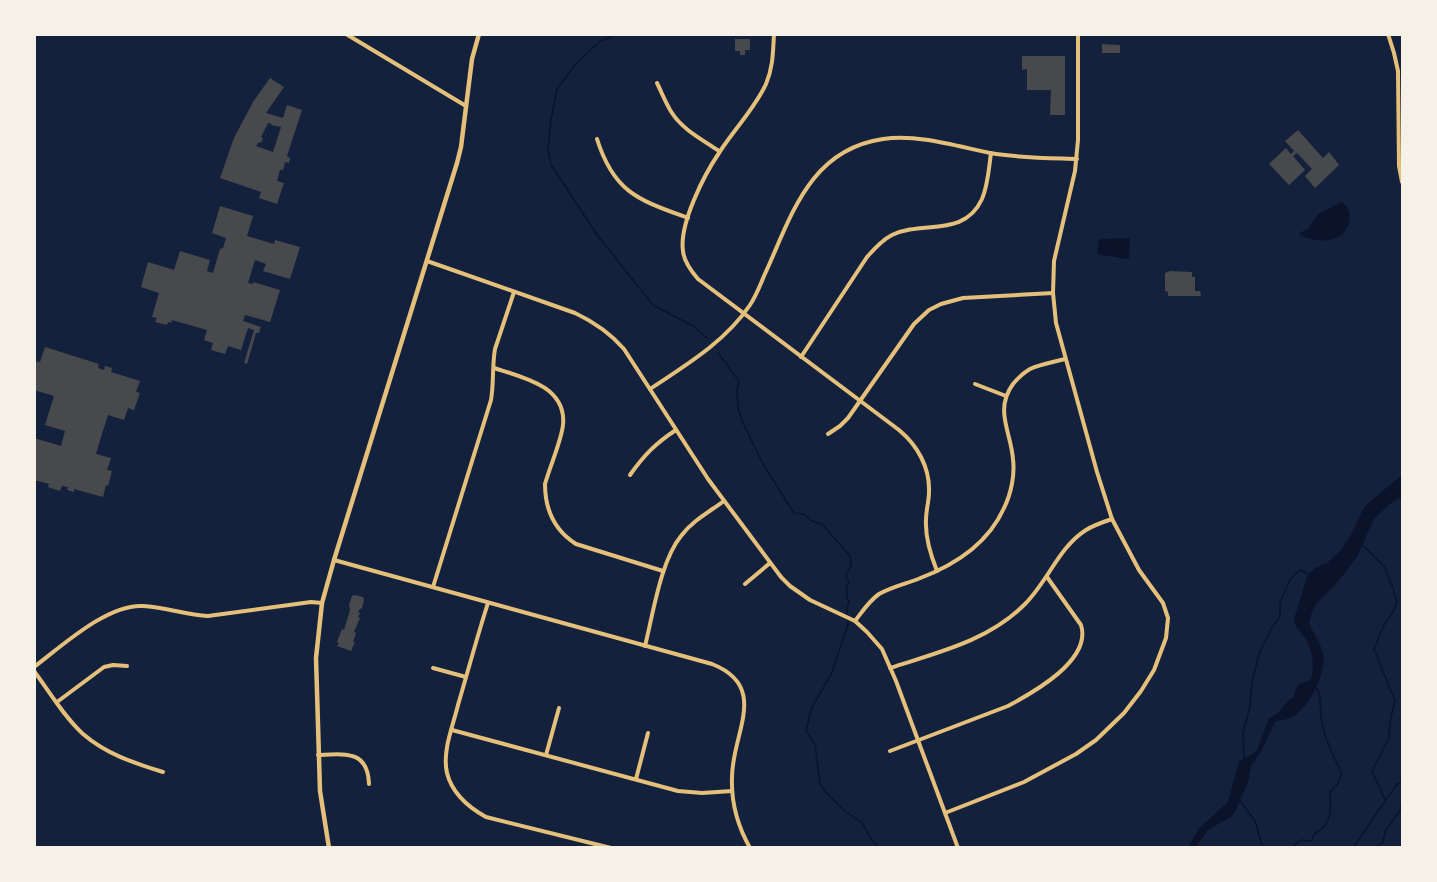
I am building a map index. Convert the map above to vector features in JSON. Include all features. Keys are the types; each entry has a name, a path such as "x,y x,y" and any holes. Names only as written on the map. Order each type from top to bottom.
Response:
{"street":[{"path":"346,34 466,106"},
{"path":"329,848 321,799 318,755 316,658 322,603 457,163 472,58 479,34"},
{"path":"774,34 773,59 765,86 752,108 719,151 691,206 682,244 686,261 698,279 905,435 919,452 929,483 927,538 937,571"},
{"path":"945,813 1024,782 1076,754 1096,740 1124,713 1141,691 1154,670 1166,638 1168,626 1166,609 1130,555 1112,519 1056,323 1053,293 1054,261 1077,159 1079,124 1077,116 1077,34"},
{"path":"1388,34 1397,64 1399,166 1402,182"},
{"path":"657,83 677,119 719,151"},
{"path":"650,389 713,345 733,326 755,296 798,201 818,173 843,153 881,139 901,138 1028,158 1077,159"},
{"path":"597,139 605,162 627,190 640,199 688,218"},
{"path":"801,357 867,256 877,246 891,235 906,230 957,223 975,210 982,198 991,153"},
{"path":"427,261 575,313 607,332 624,349 724,501 785,581 810,600 855,621 882,649 958,848"},
{"path":"433,587 491,400 495,350 514,292"},
{"path":"828,434 848,418 914,324 929,310 963,298 1053,293"},
{"path":"855,621 879,594 956,561 987,534 1004,509 1013,471 1012,452 1004,419 1006,396 1017,380 1031,369 1065,358"},
{"path":"494,368 543,386 555,397 561,409 563,424 545,484 549,511 556,527 576,544 663,571"},
{"path":"975,384 1006,396"},
{"path":"630,475 654,446 676,430"},
{"path":"645,646 663,571 670,553 679,537 688,528 724,501"},
{"path":"890,668 959,645 994,628 1025,604 1079,535 1112,519"},
{"path":"334,560 724,669 742,687 745,706 733,758 732,791 733,805 750,848"},
{"path":"745,584 770,563"},
{"path":"890,751 1016,702 1057,674 1078,652 1083,638 1081,625 1047,577"},
{"path":"162,772 130,762 96,744 82,733 69,719 34,669 100,618 128,607 141,606 208,616 311,602 322,603"},
{"path":"488,603 452,730 446,756 447,773 458,794 475,811 486,817 611,848"},
{"path":"57,702 104,667 127,666"},
{"path":"433,668 466,677"},
{"path":"546,755 559,708"},
{"path":"452,730 684,792 732,791"},
{"path":"636,779 648,733"},
{"path":"318,755 356,757 366,767 369,784"}],"water":[{"path":"1341,202 1350,214 1346,229 1342,234 1334,239 1325,240 1314,240 1301,236 1299,233 1308,229 1318,214"},
{"path":"1130,238 1129,258 1097,254 1099,239"},
{"path":"1402,475 1402,498 1395,500 1374,519 1357,557 1337,583 1317,603 1312,612 1309,623 1322,649 1324,661 1319,680 1310,698 1305,706 1292,717 1275,722 1261,752 1251,766 1248,782 1231,817 1208,830 1196,847 1188,847 1200,827 1228,802 1239,761 1257,750 1269,718 1279,712 1294,697 1296,688 1300,684 1311,679 1313,664 1310,649 1294,619 1308,574 1327,563 1340,551 1367,504"}],"building":[{"path":"735,39 750,39 750,50 745,50 745,55 740,55 740,51 735,51"},
{"path":"1102,44 1120,45 1120,53 1102,53"},
{"path":"1022,56 1065,56 1065,115 1050,115 1051,90 1027,90 1027,69 1022,70"},
{"path":"270,78 284,87 266,113 283,118 287,105 302,110 287,156 290,158 289,163 285,162 277,181 284,183 277,204 259,198 261,192 220,178 234,138 253,102","holes":["268,123 281,127 273,152 256,146 259,142 261,143 263,138 261,137"]},
{"path":"1298,130 1323,158 1329,152 1339,165 1315,188 1305,176 1312,169 1297,153 1293,156 1305,170 1289,185 1269,164 1286,148 1291,154 1294,151 1285,141"},
{"path":"220,206 253,216 247,236 274,244 275,240 300,247 290,279 263,271 266,264 255,260 248,283 253,284 253,282 280,290 270,322 245,315 243,321 261,327 259,333 256,333 247,364 244,363 254,330 248,328 241,350 228,346 225,354 211,350 213,343 204,340 207,330 172,320 167,325 155,322 157,318 152,317 159,293 141,287 148,262 174,270 180,251 210,260 207,271 213,273 226,238 212,233"},
{"path":"1170,271 1192,272 1192,277 1195,277 1195,291 1200,291 1201,296 1168,296 1168,292 1165,291 1165,273"},
{"path":"45,347 99,364 98,368 104,370 105,366 112,368 111,372 140,381 136,392 140,393 134,410 128,408 124,420 108,415 96,454 111,458 107,470 112,471 103,497 74,489 74,492 62,486 60,491 48,487 49,484 34,480 34,438 61,446 65,431 45,425 54,396 34,390 34,369 37,361 40,362"},
{"path":"354,595 363,597 364,600 358,612 360,618 354,632 356,633 353,642 355,642 351,651 337,646 339,643 337,642 342,629 344,630 350,610 349,605"}],"waterway":[{"path":"617,34 599,42 574,66 557,89 548,149 551,165 598,236 653,305 693,326 707,338"},
{"path":"718,353 739,381 738,408 744,425 763,464 794,513 804,514 812,521 822,524 850,556 851,566 846,578 849,582 846,590 849,603 847,615"},
{"path":"1362,545 1384,566 1397,603 1374,649 1395,701 1389,738 1372,771 1385,800"},
{"path":"1244,759 1243,733 1259,654 1272,627 1280,617 1280,602 1291,578 1300,570 1308,574"},
{"path":"848,620 831,675 811,709 806,731 815,744 820,784 845,811 862,823 879,848"},
{"path":"1291,848 1301,840 1312,841 1314,834 1327,822 1330,812 1330,793 1342,773 1326,736 1321,718 1319,694 1315,685"},
{"path":"1353,848 1397,784 1402,783"},
{"path":"1240,801 1255,821 1263,848"},
{"path":"1375,848 1383,842 1385,831 1402,804"}]}
